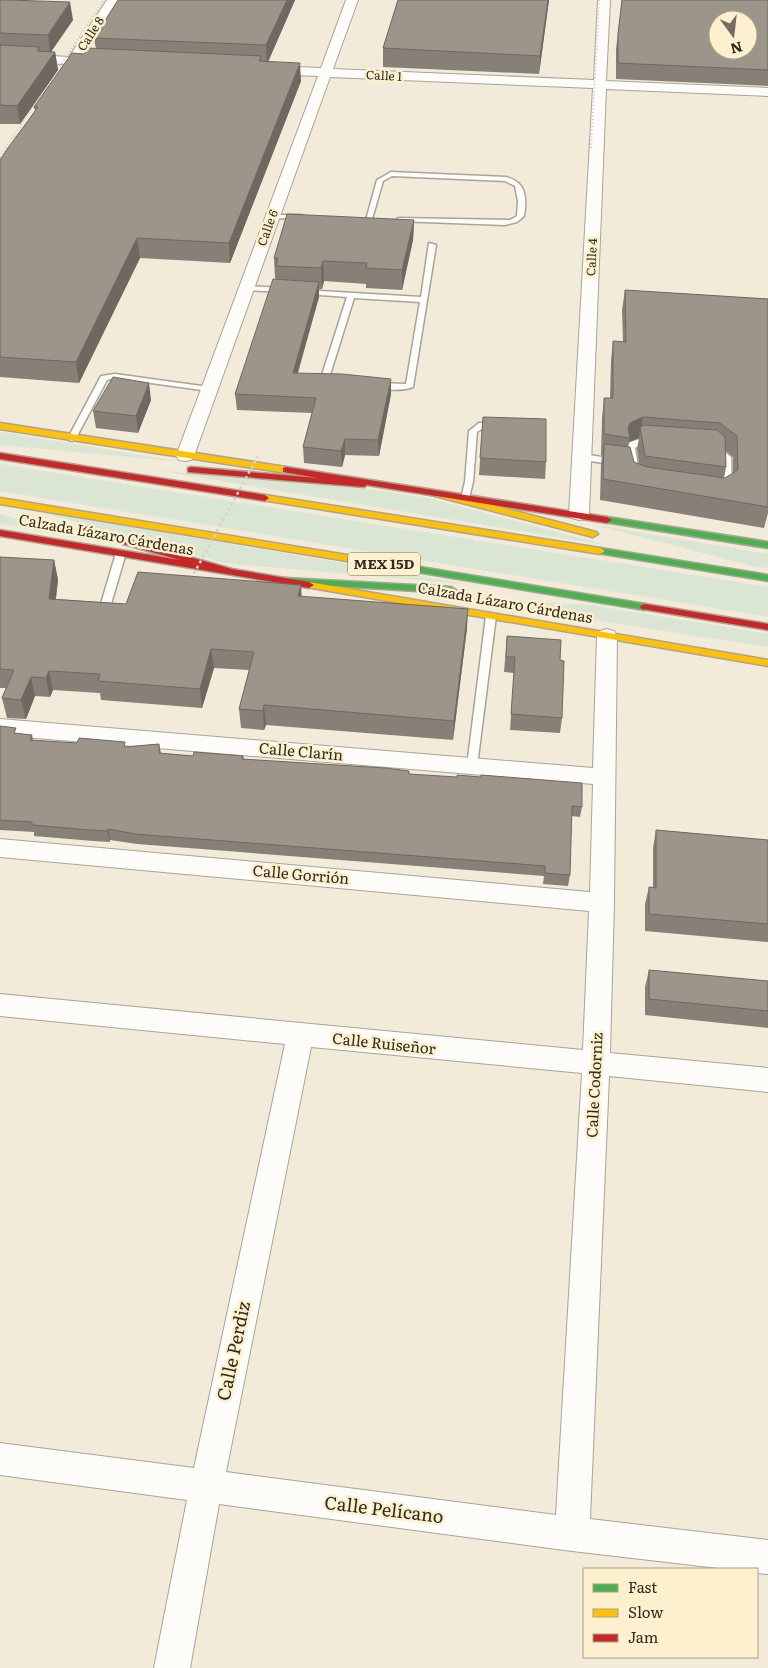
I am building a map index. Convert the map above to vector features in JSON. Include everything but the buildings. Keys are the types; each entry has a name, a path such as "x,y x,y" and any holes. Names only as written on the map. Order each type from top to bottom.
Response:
{"main road":[{"path":"0,426 72,438 182,462 438,494 579,514 768,545"},
{"path":"3,456 141,466"},
{"path":"3,456 768,578"},
{"path":"438,494 608,538"},
{"name":"Calzada Lázaro Cárdenas","path":"0,501 768,627"},
{"path":"0,509 55,522"},
{"path":"73,527 236,573"},
{"name":"Calzada Lázaro Cárdenas","path":"0,533 768,663"},
{"path":"627,543 749,575"},
{"path":"285,581 460,591"},
{"path":"479,592 595,598"}],"street":[{"name":"Calle 8","path":"57,85 113,0"},
{"name":"Calle 6","path":"182,462 352,0"},
{"name":"Calle 4","path":"579,514 604,0"},
{"path":"0,57 113,62"},
{"name":"Calle 1","path":"257,70 768,92"},
{"name":"Calle Codorniz","path":"572,1534 596,1065 602,903 607,636"},
{"name":"Calle Clarín","path":"0,727 603,777"},
{"name":"Calle Gorrión","path":"0,848 602,903"},
{"name":"Calle Ruiseñor","path":"0,1005 596,1065 768,1080"},
{"name":"Calle Perdiz","path":"172,1668 206,1487 300,1035"},
{"name":"Calle Pelícano","path":"0,1459 572,1534 768,1557"}],"lane":[{"path":"368,219 380,180 391,174 506,179 517,183 520,187 521,214 518,219 512,222 500,224 387,220"},
{"path":"273,216 311,217"},
{"path":"359,219 378,219"},
{"path":"370,385 402,387 410,385 432,246"},
{"path":"246,288 424,300"},
{"path":"341,383 328,382 325,378 351,295"},
{"path":"72,438 104,378 115,376 209,390"},
{"path":"465,498 469,482 473,431 479,426 485,425 508,427"},
{"path":"640,442 716,448 727,457 728,491 721,494 644,483 636,480 634,464 631,448 633,444 640,442"},
{"path":"582,457 634,464"},
{"path":"103,614 121,553"},
{"path":"472,766 490,616"}],"path":[{"path":"189,582 258,456"}],"green space":[{"path":"0,432 183,462 0,445"},
{"path":"0,464 768,587 768,617 0,491"},
{"path":"155,470 368,489 428,498 610,546"},
{"path":"41,512 472,585 224,563"},
{"path":"0,514 104,543 0,524"},
{"path":"591,524 768,554 768,568 752,566"},
{"path":"439,596 590,605 768,634 768,647"}],"railway":[{"path":"0,157 104,0"},
{"path":"591,148 599,0"}],"traffic: fast":[{"path":"607,520 768,545"},
{"path":"600,551 768,578"},
{"path":"347,558 645,607"},
{"path":"285,581 451,590"}],"traffic: slow":[{"path":"0,426 286,470"},
{"path":"438,494 593,534"},
{"path":"265,498 600,551"},
{"path":"0,501 347,558"},
{"path":"309,585 768,663"}],"traffic: jam":[{"path":"0,456 265,498"},
{"path":"191,470 364,484"},
{"path":"286,470 607,520"},
{"path":"84,530 235,573"},
{"path":"0,533 309,585"},
{"path":"645,607 768,627"}]}
